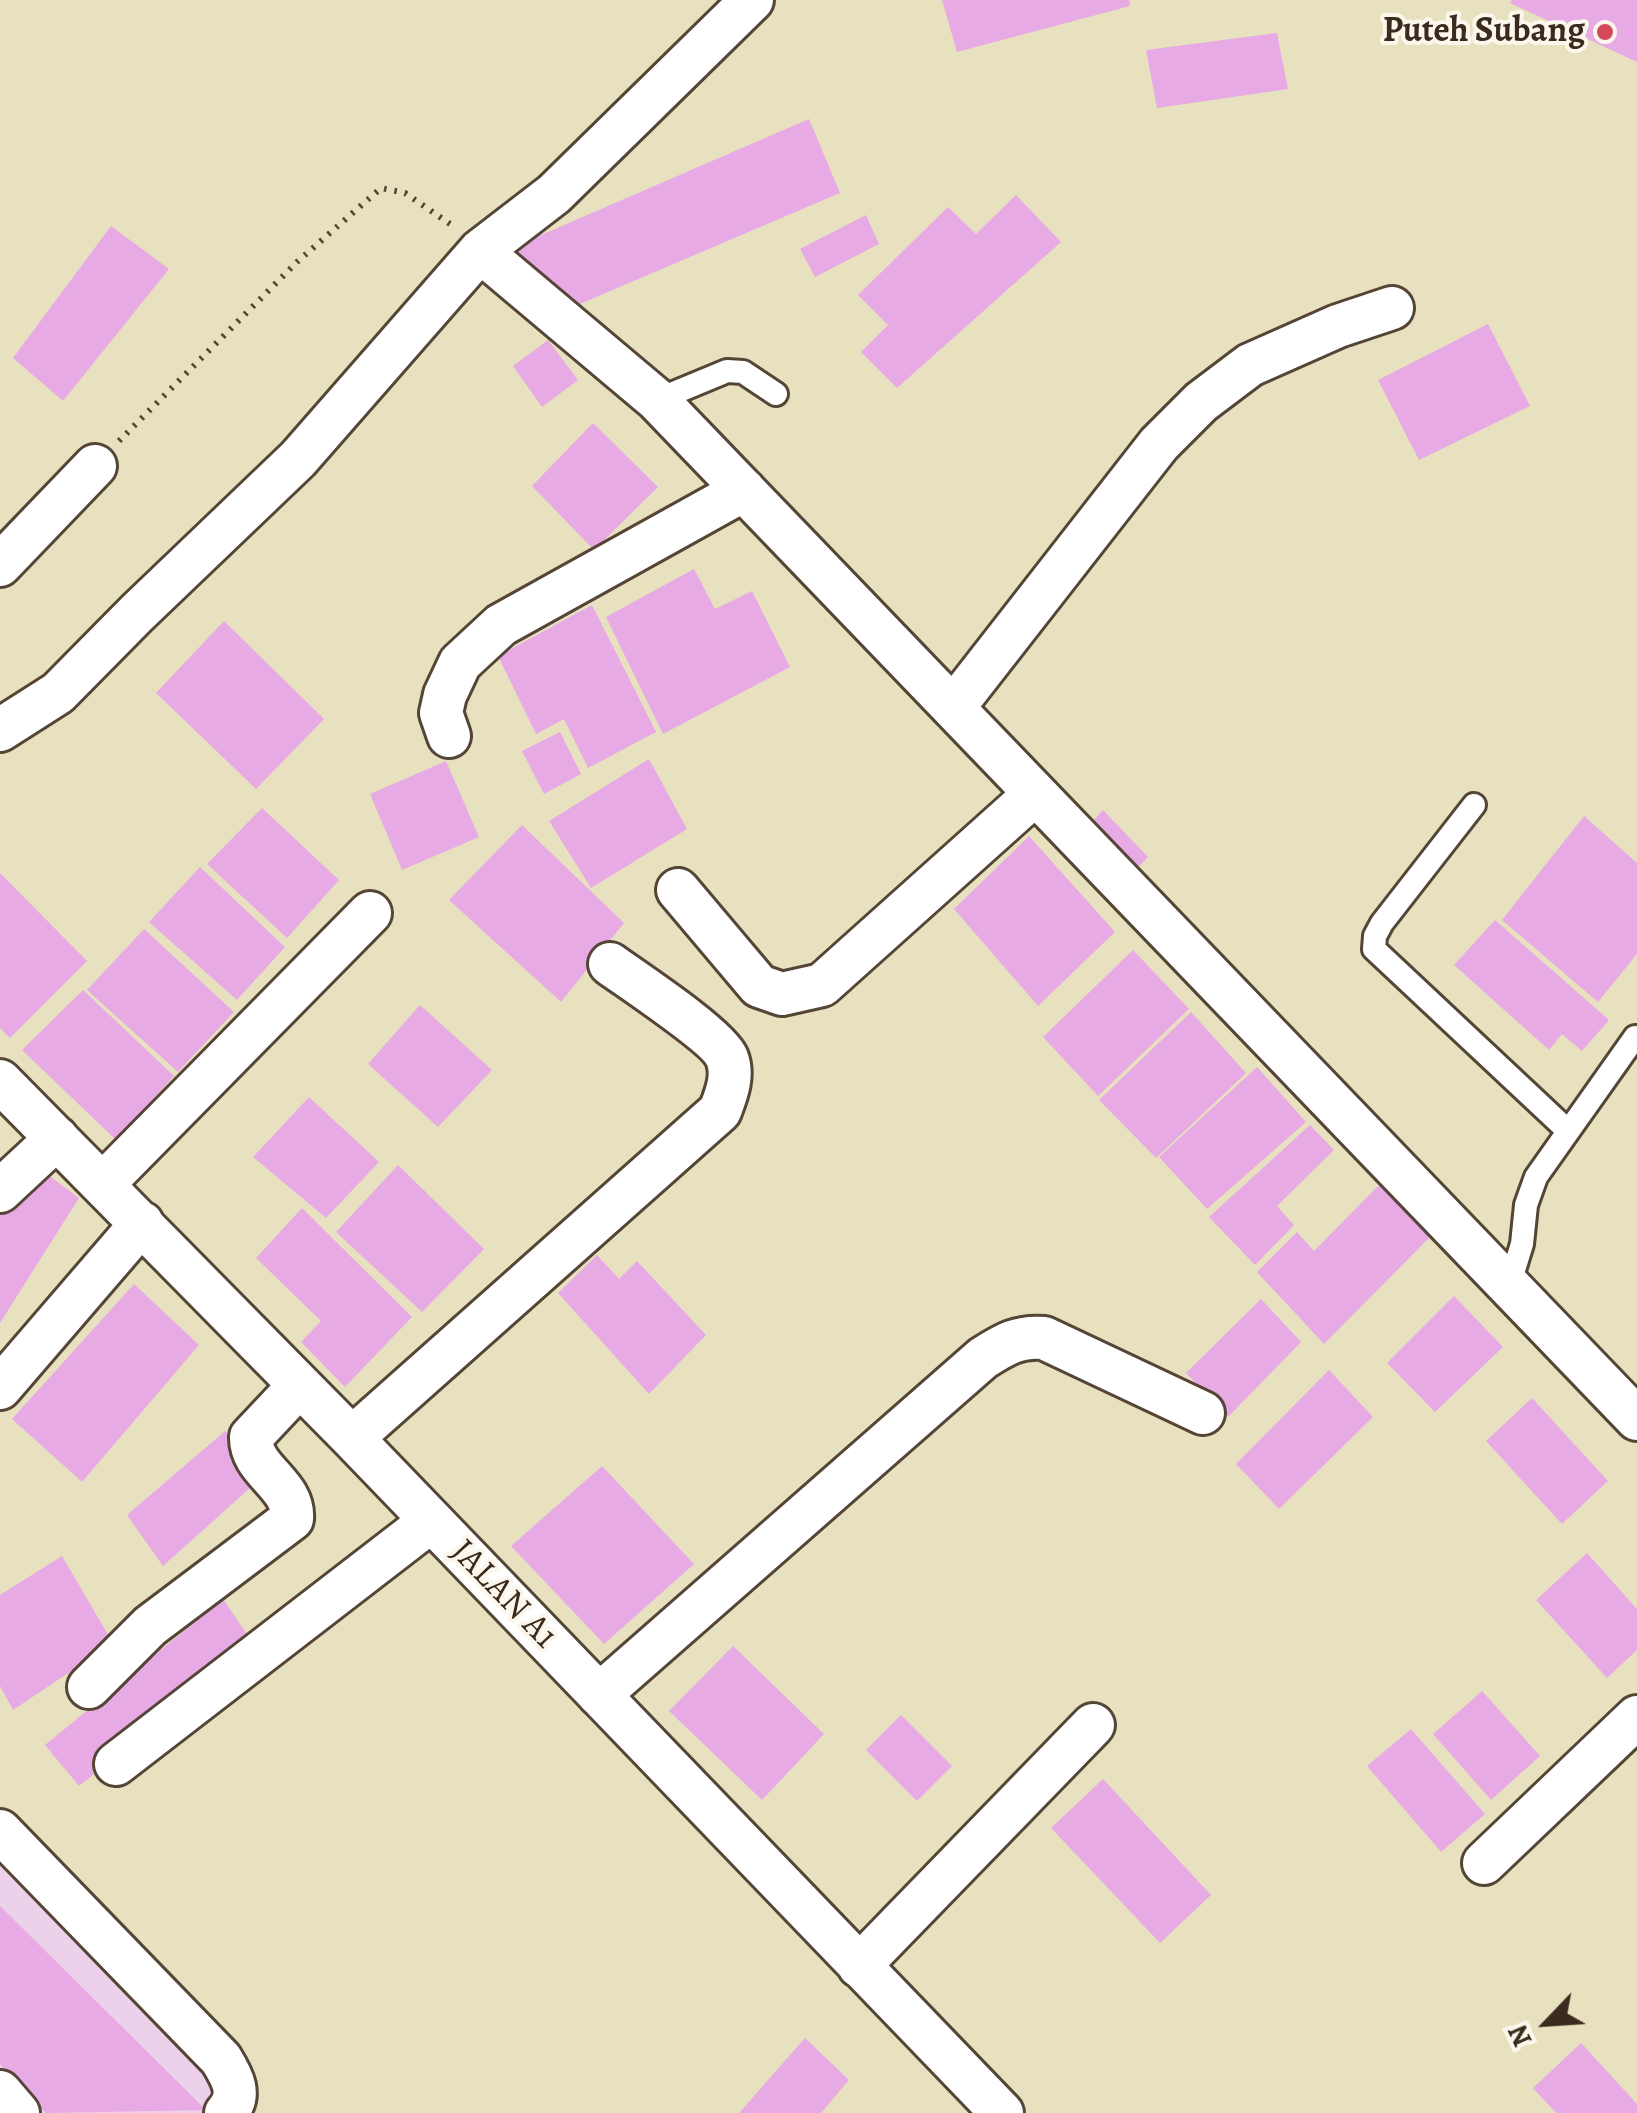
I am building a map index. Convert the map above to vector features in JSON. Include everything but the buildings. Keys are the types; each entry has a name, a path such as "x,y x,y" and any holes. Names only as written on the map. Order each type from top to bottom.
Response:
{"street":[{"path":"0,730 58,694 137,612 298,459 480,251 554,194 752,0"},
{"path":"480,251 657,400 1637,1419"},
{"path":"953,708 1159,444 1201,402 1250,365 1338,326 1392,308"},
{"path":"0,565 95,466"},
{"path":"448,736 441,713 460,663 501,626 744,490"},
{"path":"678,890 758,986 782,994 822,985 1036,794"},
{"path":"103,1184 370,914"},
{"path":"352,1438 720,1112 730,1085 727,1057 711,1040 610,964"},
{"name":"JALAN A1","path":"0,1081 352,1438 1002,2113"},
{"path":"0,1191 57,1138"},
{"path":"0,1388 142,1223"},
{"path":"599,1695 983,1358 1006,1343 1023,1337 1044,1338 1204,1413"},
{"path":"89,1687 150,1626 292,1519 293,1507 288,1496 255,1458 251,1437 298,1387"},
{"path":"116,1764 431,1520"},
{"path":"1484,1863 1637,1718"},
{"path":"859,1966 1093,1725"},
{"path":"0,1831 221,2058 236,2082 234,2105 226,2113"},
{"path":"0,2092 18,2113"}],"lane":[{"path":"657,400 727,371 743,372 776,394"},
{"path":"1474,805 1382,923 1374,949 1567,1130"},
{"path":"1509,1286 1536,1177 1635,1037"}],"path":[{"path":"95,466 296,262 381,188 405,193 454,226 480,251"}],"shaded area":[{"path":"0,1851 208,2065 220,2100 205,2113 33,2113 0,2076"}],"place":[{"name":"Puteh Subang","path":"1605,32"}]}
